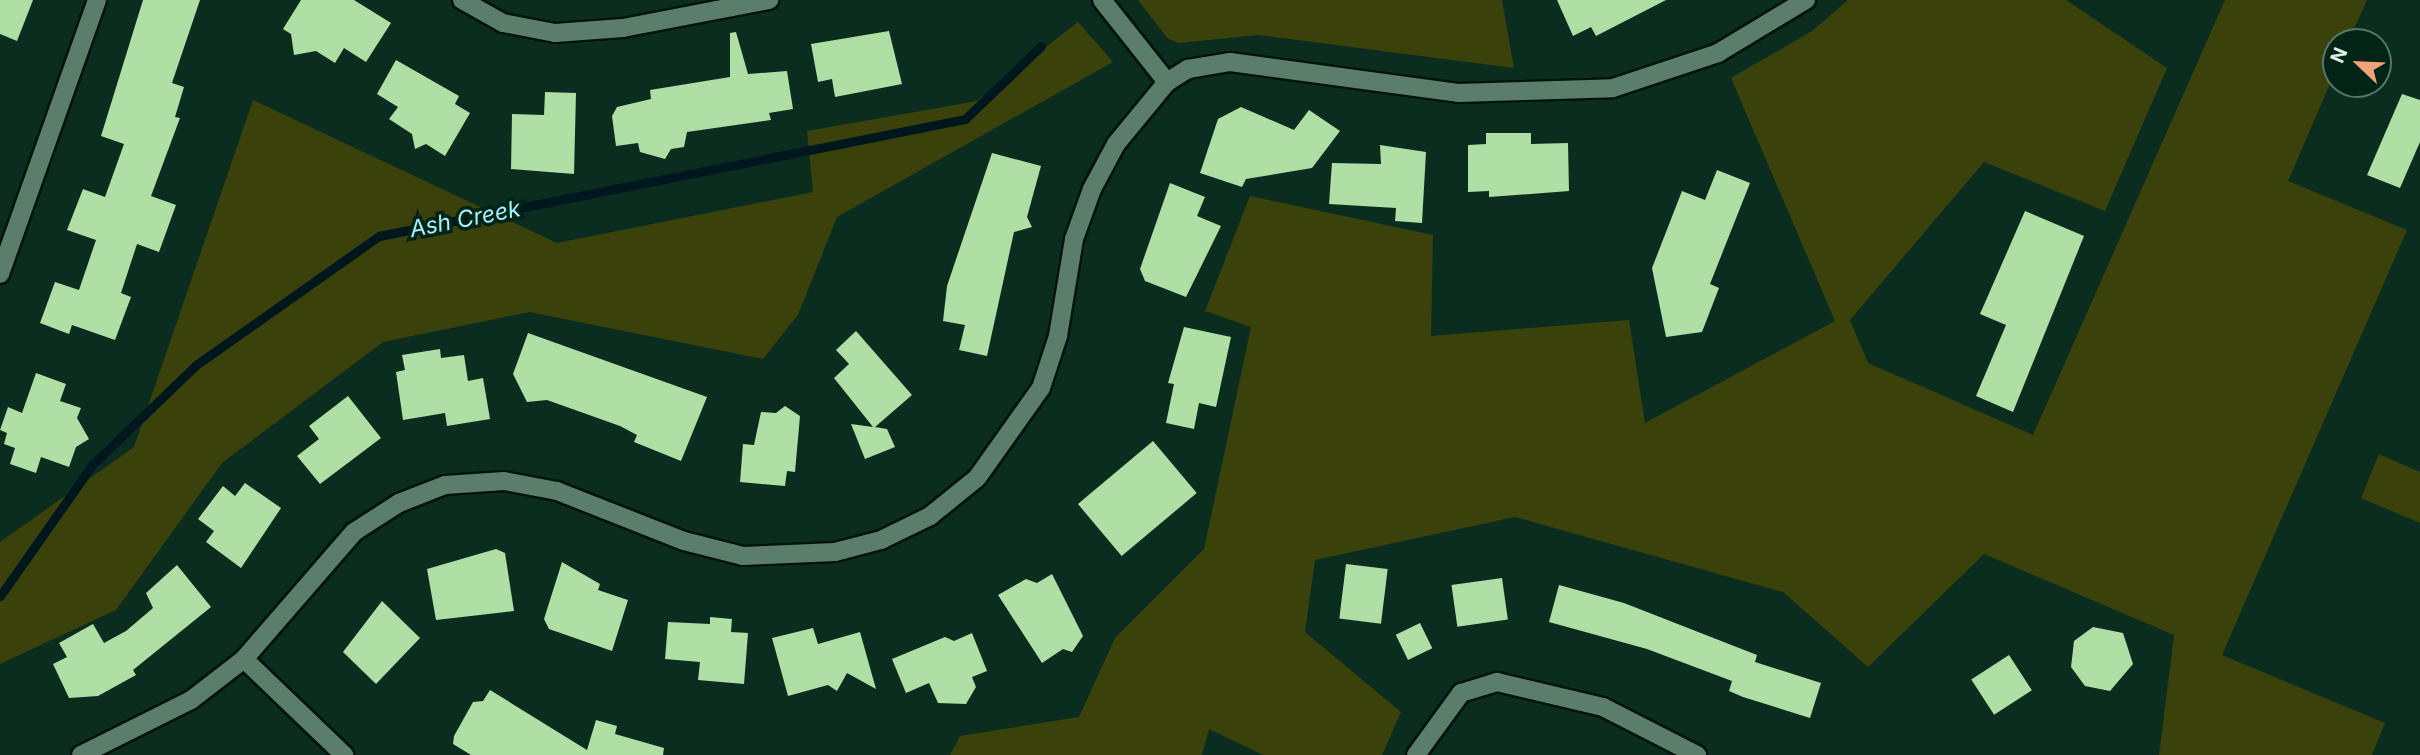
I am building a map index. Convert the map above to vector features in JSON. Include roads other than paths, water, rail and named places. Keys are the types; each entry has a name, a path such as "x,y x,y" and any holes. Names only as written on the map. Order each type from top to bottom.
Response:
{"street":[{"path":"0,274 97,0"},
{"path":"462,0 503,23 555,33 623,28 769,0"},
{"path":"1102,0 1167,82"},
{"path":"81,755 191,700 244,659 354,532 399,503 445,485 504,481 557,491 684,541 743,556 835,552 881,540 930,516 977,478 1041,387 1058,336 1074,239 1092,189 1116,144 1167,82 1188,69 1230,62 1458,93 1612,88 1718,53 1806,0"},
{"path":"244,659 344,755"},
{"path":"1416,755 1461,693 1497,682 1603,707 1697,755"}],"waterway":[{"name":"Ash Creek","path":"0,596 92,465 196,365 379,236 965,119 1041,46"}]}
